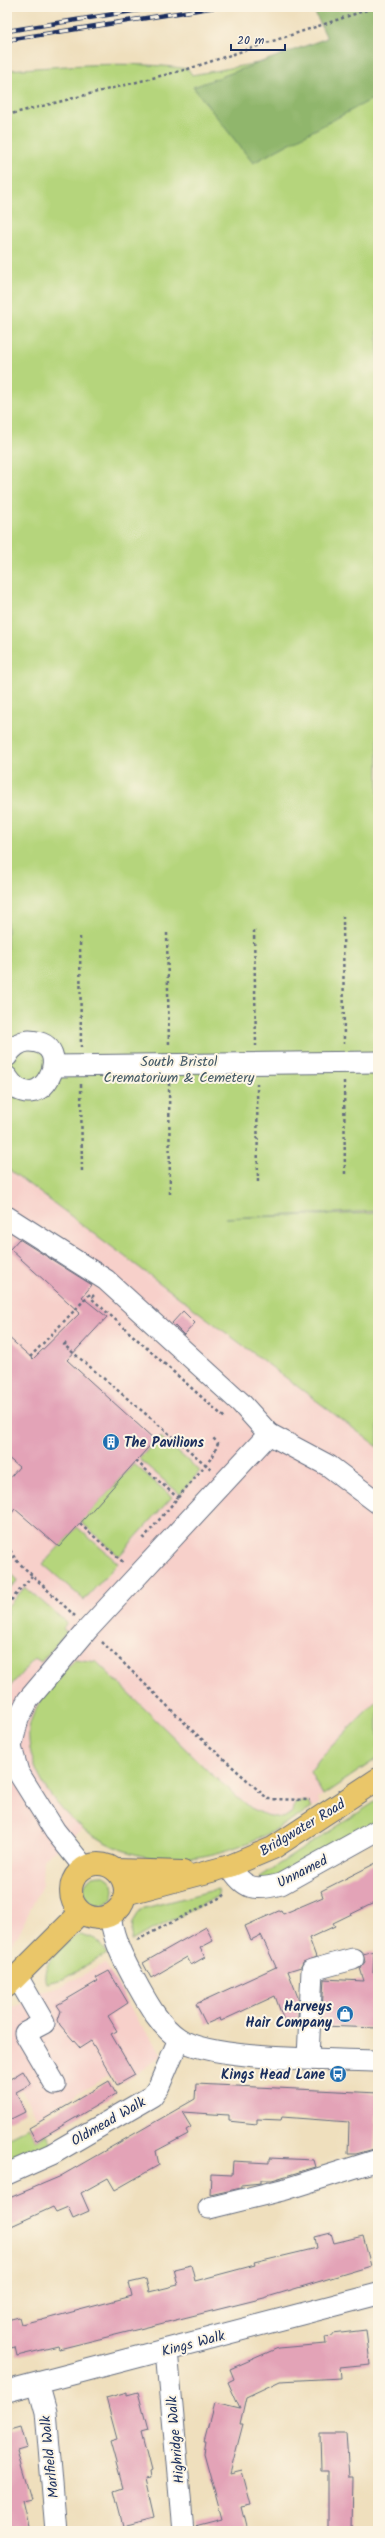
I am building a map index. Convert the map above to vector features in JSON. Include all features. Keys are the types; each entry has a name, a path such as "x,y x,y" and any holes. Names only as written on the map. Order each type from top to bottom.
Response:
{"highway":[{"name":"Bridgwater Road","path":"125,1894 198,1873 230,1866 274,1848 332,1811 378,1778"},
{"path":"95,1864 106,1865 116,1870 125,1886 125,1894 118,1909 110,1916 100,1919 90,1918 76,1906 72,1881 84,1867 95,1864"},
{"name":"Bridgwater Road","path":"116,1870 198,1873"},
{"path":"19,1976 76,1906"}],"street":[{"path":"7,1056 13,1048 20,1043 36,1042 49,1051 54,1066 49,1082 35,1090 19,1089 7,1077"},
{"path":"54,1066 378,1062"},
{"path":"7,1216 106,1280 241,1403 269,1434 329,1466 378,1503"},
{"path":"84,1867 41,1809 18,1772 11,1747 18,1719 28,1700 88,1629 224,1480 269,1434"},
{"name":"Unnamed","path":"246,1885 260,1888 281,1884 378,1830"},
{"path":"230,1866 238,1880 246,1885"},
{"path":"110,1916 118,1949 150,2007 165,2026 179,2039 195,2047 213,2051 308,2058 378,2061"},
{"path":"308,2058 312,1970 353,1959"},
{"path":"19,1976 44,2023 25,2034 55,2084"},
{"name":"Oldmead Walk","path":"7,2174 52,2154 152,2096 159,2086 179,2039"},
{"path":"210,2208 286,2189 378,2160"},
{"name":"Kings Walk","path":"7,2391 378,2294"},
{"name":"Highridge Walk","path":"167,2350 183,2531"},
{"name":"Marlfield Walk","path":"38,2383 46,2412 56,2531"}],"path":[{"path":"7,115 188,69 376,7"},
{"path":"80,937 82,1174"},
{"path":"91,1298 225,1418"},
{"path":"30,1357 83,1301"},
{"path":"66,1343 64,1345 224,1480"},
{"path":"136,1461 178,1498"},
{"path":"80,1524 123,1562"},
{"path":"7,1545 16,1560 32,1576 196,1734 268,1799 325,1799 332,1811"},
{"path":"7,1605 32,1576"},
{"path":"118,1949 246,1885"}],"shaded area":[{"path":"7,1168 378,1447 378,1758 317,1799 319,1804 297,1818 256,1840 221,1852 195,1858 172,1859 142,1856 120,1849 83,1829 43,1859 42,1885 18,1935 7,1949"},
{"path":"105,1963 140,2025 152,2038 162,2056 124,2082 118,2073 109,2078 108,2076 37,2117 7,2064 7,2008 20,2005 39,1991 60,1987"}],"green space":[{"path":"312,7 378,7 378,96 253,163 193,87 327,38"},
{"name":"South Bristol Crematorium & Cemetery","path":"378,41 378,1211 225,1218 378,1213 378,1447 7,1168 7,70 120,64 165,66 188,69 192,75"},
{"path":"160,1437 200,1471 180,1494 139,1459"},
{"path":"134,1464 172,1497 119,1556 81,1522"},
{"path":"77,1527 118,1563 84,1600 43,1564"},
{"path":"7,1570 18,1580 7,1592"},
{"path":"25,1587 67,1623 63,1629 67,1632 41,1662 35,1658 7,1690 7,1607"},
{"path":"75,1659 97,1662 210,1773 251,1808 266,1815 282,1818 293,1812 295,1802 307,1802 312,1808 263,1836 229,1850 193,1858 153,1858 113,1846 95,1837 63,1810 50,1794 36,1770 29,1744 29,1730 33,1714 55,1681"},
{"path":"378,1699 378,1758 323,1795 310,1772 320,1758"},
{"path":"378,1800 378,1826 283,1877 262,1881 259,1877"},
{"path":"99,1875 109,1880 114,1890 109,1900 99,1905 89,1900 84,1890 89,1880"},
{"path":"218,1889 219,1896 131,1941 133,1922 141,1909"},
{"path":"80,1934 96,1939 107,1954 63,1979 46,1983 46,1969 50,1961 61,1947"},
{"path":"29,2127 36,2141 47,2135 53,2145 7,2167 7,2138"}],"building":[{"name":"The Pavilions","path":"19,1239 92,1285 82,1297 107,1317 67,1360 155,1440 59,1547 15,1509 7,1519 7,1481 19,1467 7,1457 7,1336 33,1359 80,1313 10,1249"},
{"path":"183,1311 195,1323 184,1335 172,1323"},
{"path":"378,1862 378,1901 333,1923 335,1926 309,1938 316,1957 303,1962 301,1967 288,1971 299,2000 298,2019 285,2024 275,1996 221,2021 220,2018 206,2024 196,2004 276,1967 261,1935 251,1940 245,1926 281,1910 283,1914 323,1897 321,1891"},
{"path":"206,1927 213,1941 200,1948 205,1957 191,1965 187,1957 151,1978 143,1963"},
{"path":"374,1951 373,1973 378,1974 378,2028 321,2026 324,1979 364,1981 360,1968 365,1962 363,1954"},
{"path":"109,1971 128,2003 108,2016 117,2031 111,2034 135,2075 117,2085 91,2041 80,2048 60,2025 58,2020 61,2011 57,2005 98,1981 96,1978"},
{"path":"23,2071 31,2084 16,2092 25,2112 7,2121 7,2074 10,2079"},
{"path":"109,2081 116,2094 36,2141 29,2128"},
{"path":"196,2084 378,2093 374,2149 356,2154 348,2154 349,2122 282,2117 281,2120 257,2119 257,2124 228,2121 228,2115 182,2112 191,2127 186,2130 188,2134 156,2151 159,2165 115,2190 108,2178 81,2193 89,2211 73,2218 68,2207 56,2212 53,2207 7,2228 7,2199 59,2177 195,2099"},
{"path":"269,2158 314,2160 316,2167 272,2180 261,2180 261,2183 241,2185 241,2188 210,2195 211,2174 232,2175 233,2161 269,2163"},
{"path":"331,2233 334,2243 363,2236 371,2266 264,2298 59,2349 58,2346 17,2356 15,2347 7,2349 7,2320 19,2317 21,2324 42,2320 132,2296 129,2283 146,2279 149,2292 178,2285 174,2269 191,2265 195,2281 255,2265 254,2263 317,2248 315,2237"},
{"path":"366,2330 370,2364 340,2367 341,2378 280,2381 246,2397 240,2424 243,2424 230,2474 242,2471 251,2505 241,2507 247,2531 196,2531 195,2526 222,2519 204,2453 206,2441 204,2441 214,2403 240,2409 228,2382 234,2379 230,2369 278,2348 326,2344 325,2337 333,2336 333,2334"},
{"path":"127,2392 127,2395 138,2392 148,2430 141,2432 151,2471 149,2472 150,2478 145,2479 154,2518 123,2526 114,2491 123,2488 110,2441 117,2439 106,2398"},
{"path":"21,2427 27,2448 17,2451 31,2499 22,2501 29,2531 7,2531 7,2431"},
{"path":"320,2434 346,2434 349,2477 353,2477 352,2531 328,2531 328,2472 321,2472"}],"railway":[{"path":"7,31 158,7"},
{"path":"7,40 216,7"}],"place":[{"name":"The Pavilions","path":"111,1442"},
{"name":"Harveys Hair Company","path":"345,2014"},
{"name":"Kings Head Lane","path":"338,2074"}]}
